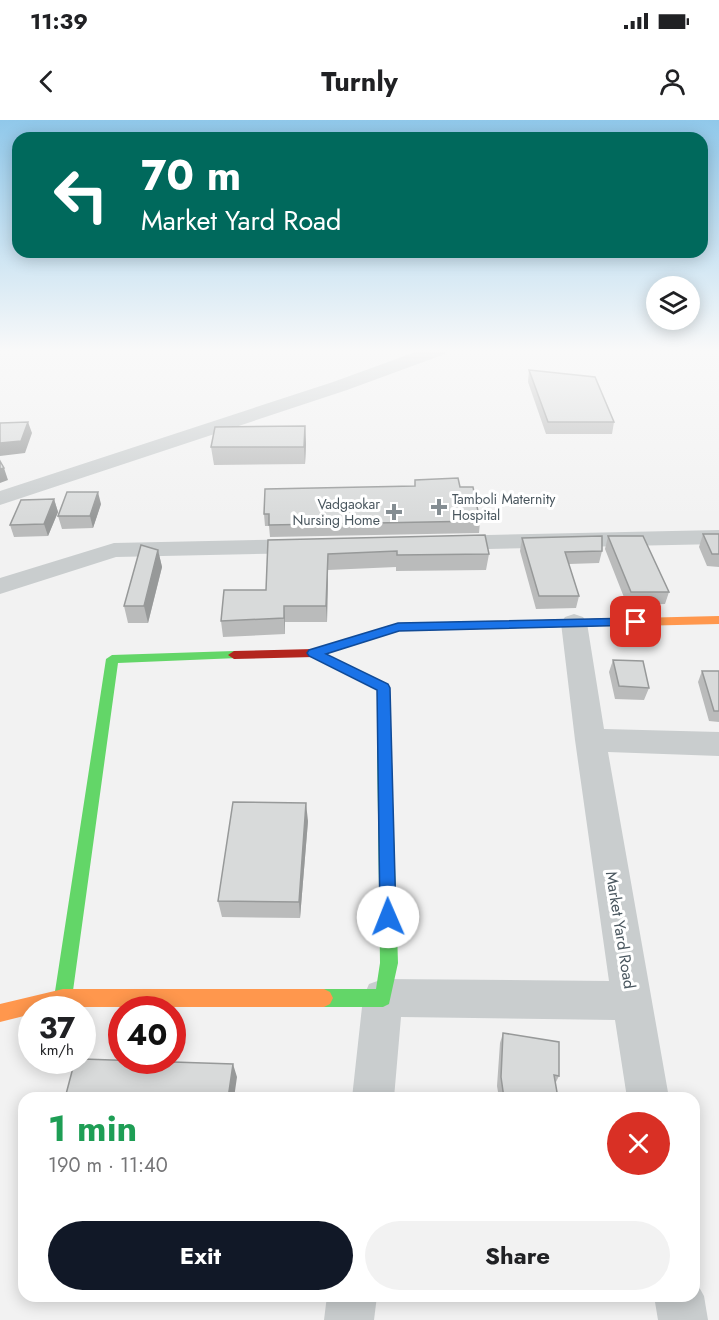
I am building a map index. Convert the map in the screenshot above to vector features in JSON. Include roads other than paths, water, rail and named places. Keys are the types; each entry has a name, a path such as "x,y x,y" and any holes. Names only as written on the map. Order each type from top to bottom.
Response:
{"street":[{"path":"0,498 279,406"},
{"path":"422,543 719,537"},
{"path":"0,586 114,550 327,545"},
{"path":"63,996 112,659 314,653 398,627 719,620"},
{"name":"Market Yard Road","path":"96,998 632,1001 590,740 574,623"},
{"path":"314,653 383,688 389,963 383,998 374,1092"},
{"path":"590,740 719,744"},
{"path":"632,1001 647,1092"},
{"name":"Market Yard Road","path":"0,1014 18,1009"},
{"path":"349,1320 351,1302"},
{"path":"681,1302 683,1320"}],"place":[{"name":"Tamboli Maternity Hospital","path":"439,507"},
{"name":"Vadgaokar Nursing Home","path":"394,512"}]}
